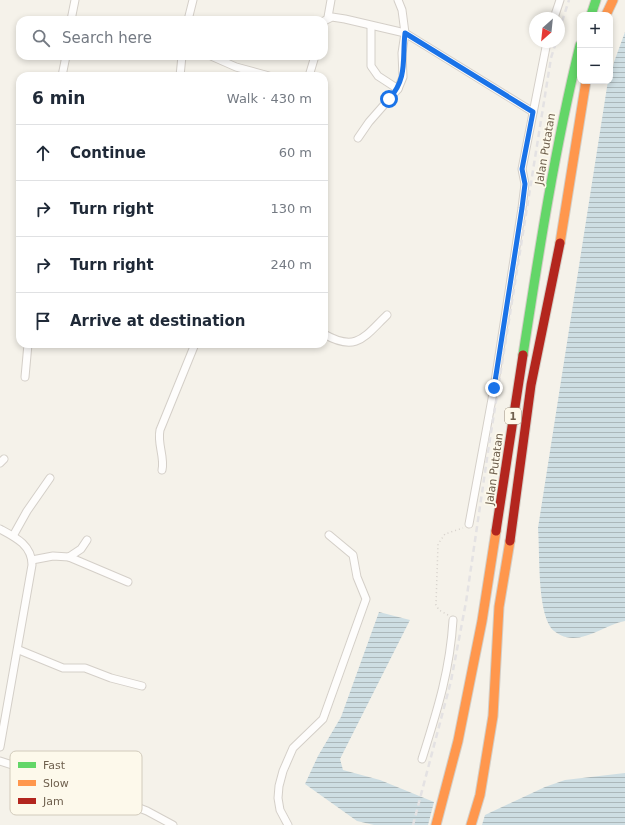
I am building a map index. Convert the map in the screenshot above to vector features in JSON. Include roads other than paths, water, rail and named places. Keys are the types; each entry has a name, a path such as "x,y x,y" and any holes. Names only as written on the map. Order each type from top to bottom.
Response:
{"highway":[{"path":"592,12 596,0"},
{"path":"607,12 613,0"},
{"name":"Jalan Putatan","path":"436,825 447,788 468,692 494,555 514,414 563,118 579,48"},
{"name":"1","path":"471,825 480,795 493,716 499,607 510,543 531,385 560,246 585,84"},
{"path":"514,414 518,413 520,410 531,385"},
{"path":"494,555 499,546 510,543"}],"street":[{"path":"72,16 74,0"},
{"path":"189,16 193,0"},
{"path":"327,16 331,0"},
{"path":"358,138 369,122 398,89 403,77 405,33 402,10 398,0"},
{"path":"556,12 560,0"},
{"path":"328,19 344,19 405,33 533,112"},
{"path":"371,26 371,66 378,76 398,89"},
{"path":"469,524 494,388 522,208 525,184 522,169 546,48"},
{"path":"63,72 65,60"},
{"path":"180,72 182,60"},
{"path":"219,60 236,67 254,72"},
{"path":"310,72 314,60"},
{"path":"328,336 342,341 357,342 363,340 387,315"},
{"path":"25,377 28,348"},
{"path":"162,470 164,464 158,438 160,430 193,348"},
{"path":"13,536 27,511 50,478"},
{"path":"0,529 13,536 28,548 32,560 19,650 0,747"},
{"path":"288,825 280,810 278,798 279,786 283,771 293,748 323,719 366,600 357,577 353,555 329,535"},
{"path":"69,557 81,549 87,540"},
{"path":"32,560 53,556 69,557 128,582"},
{"path":"422,759 446,681 452,650 453,620"},
{"path":"19,650 63,668 86,668 111,678 142,686"},
{"path":"0,761 10,764"},
{"path":"142,809 173,825"}],"railway":[{"path":"565,12 569,0"},
{"path":"413,825 451,681 466,602 489,445 551,58 554,48"}]}
